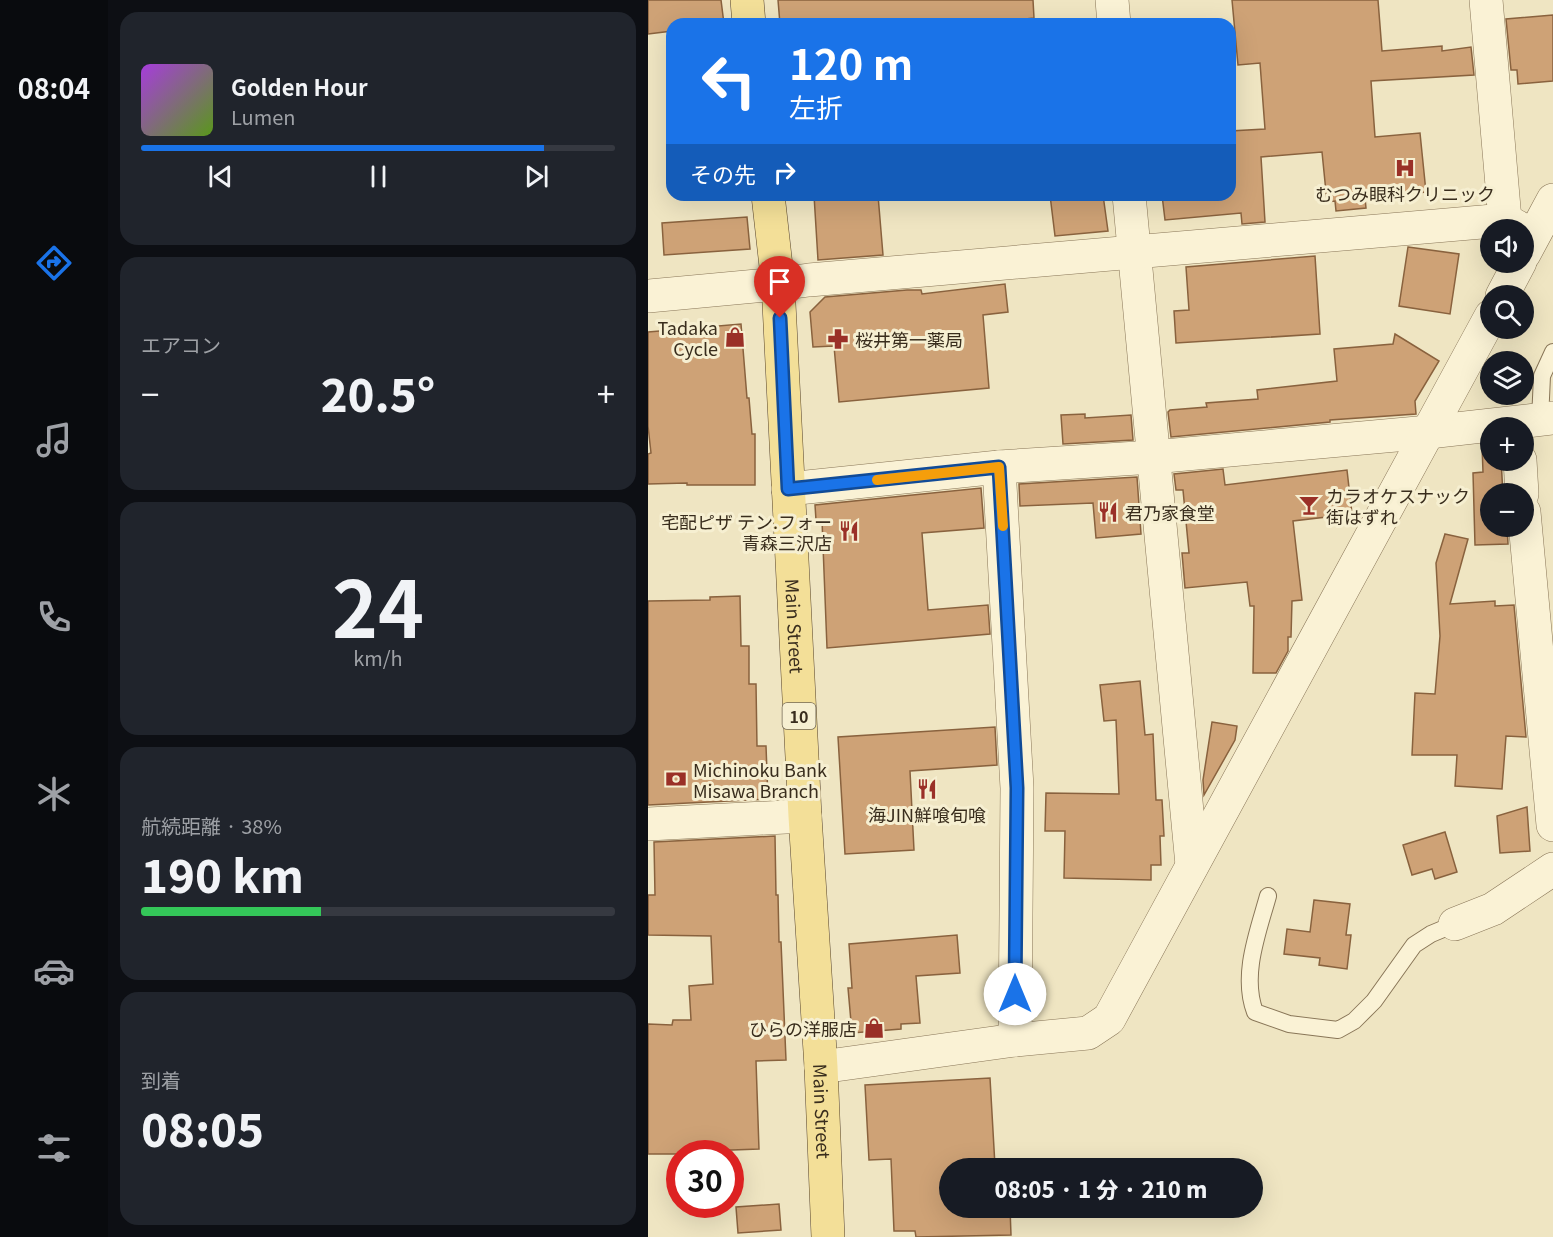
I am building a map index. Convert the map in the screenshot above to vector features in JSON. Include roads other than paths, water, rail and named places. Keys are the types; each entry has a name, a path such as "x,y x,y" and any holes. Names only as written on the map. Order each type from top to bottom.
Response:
{"main road":[{"path":"747,0 748,18"},
{"name":"Main Street","path":"769,201 778,284 805,816 821,1067 828,1237"}],"street":[{"path":"1112,0 1114,18"},
{"path":"1486,0 1519,219"},
{"path":"1534,224 1553,200"},
{"path":"1130,201 1192,865"},
{"path":"648,296 1134,252 1480,240"},
{"path":"821,1067 1015,1040 1088,1033 1109,1019 1480,337"},
{"path":"788,489 999,467 1153,457 1480,427"},
{"path":"999,467 1017,788 1015,1040"},
{"path":"1526,537 1553,825"},
{"path":"648,824 805,816"},
{"path":"1455,924 1494,909 1553,869"}],"lane":[{"path":"1532,417 1542,376 1553,352"},
{"path":"1268,896 1254,943 1250,998 1255,1012 1289,1024 1338,1030 1354,1021 1374,1000 1414,945 1431,934 1455,924"}],"place":[{"name":"むつみ眼科クリニック","path":"1405,168"},
{"name":"Tadaka Cycle","path":"735,337"},
{"name":"桜井第一薬局","path":"838,339"},
{"name":"カラオケスナック 街はずれ","path":"1309,505"},
{"name":"君乃家食堂","path":"1108,512"},
{"name":"宅配ピザ テン.フォー 青森三沢店","path":"849,531"},
{"name":"Michinoku Bank Misawa Branch","path":"676,779"},
{"name":"海JIN鮮喰旬喰","path":"927,789"},
{"name":"ひらの洋服店","path":"874,1028"}]}
